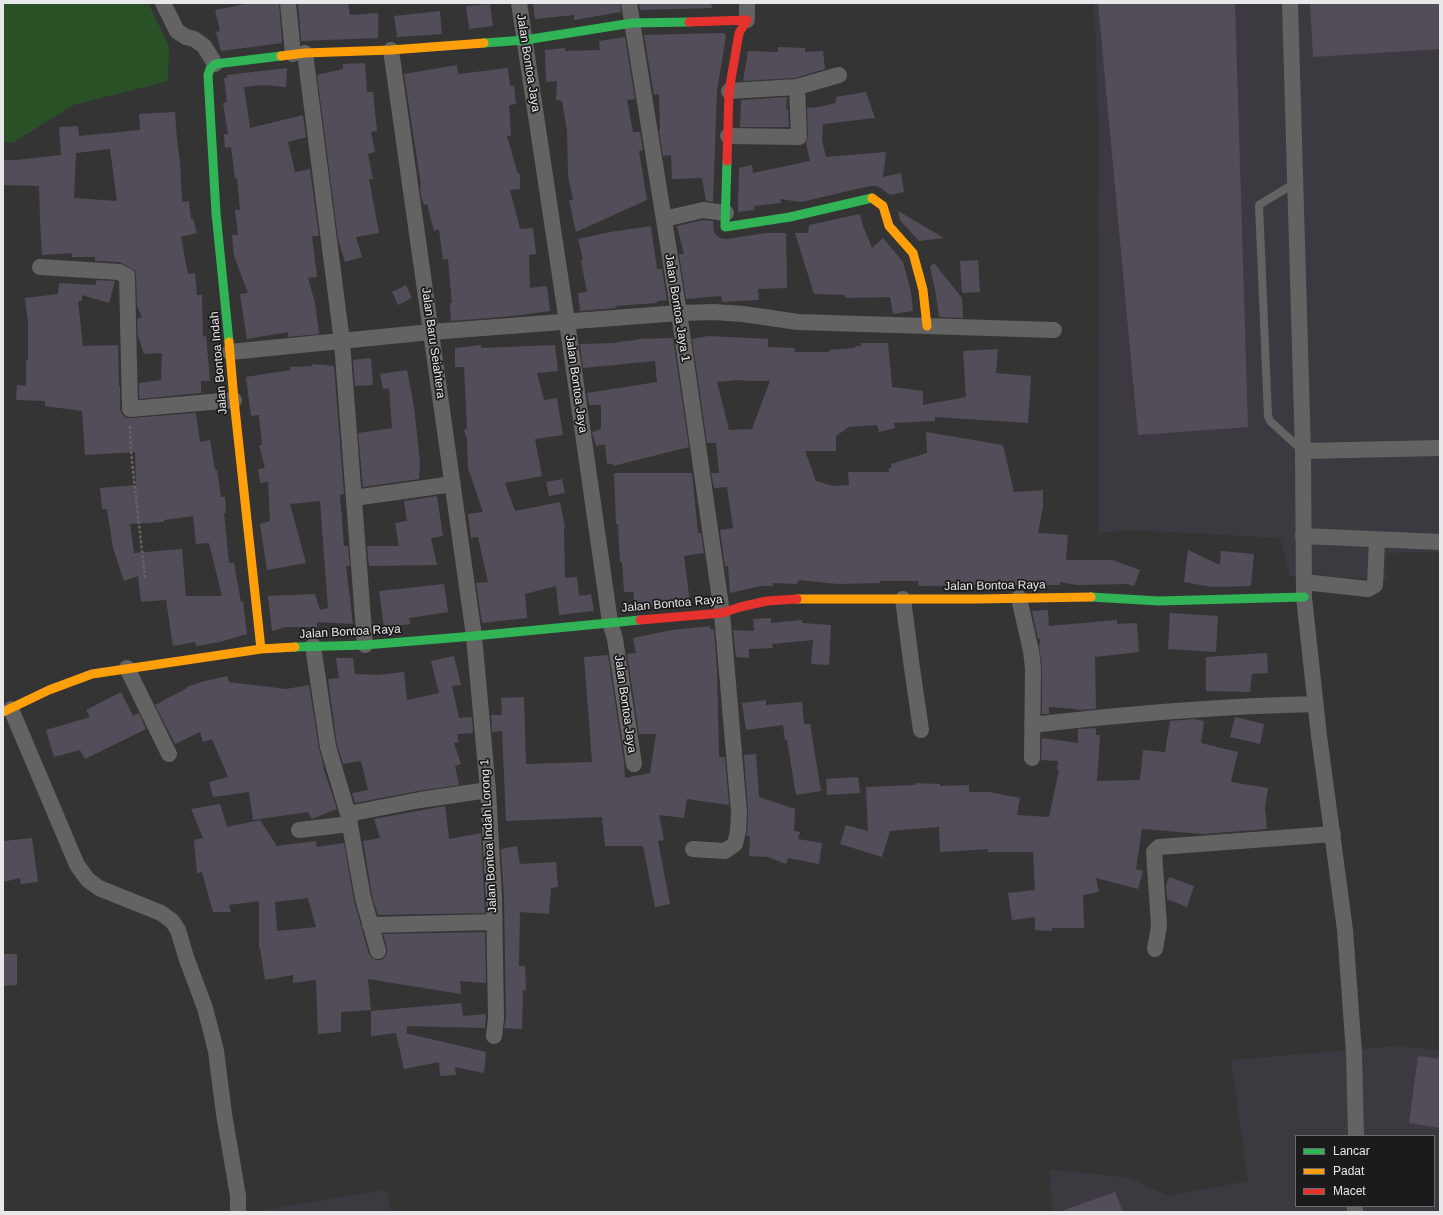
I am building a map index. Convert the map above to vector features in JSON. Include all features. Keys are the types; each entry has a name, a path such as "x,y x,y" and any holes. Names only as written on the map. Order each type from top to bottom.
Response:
{"street":[{"path":"163,3 177,31 186,37 194,39 204,46 212,70 299,53 391,50 525,40 632,23 747,20"},
{"path":"288,3 299,53 342,342 366,645"},
{"name":"Jalan Bontoa Jaya","path":"519,3 568,322 610,622 615,640 634,764"},
{"name":"Jalan Bontoa Jaya 1","path":"629,3 679,313 722,613 739,812 738,831 735,844 725,851 693,849"},
{"path":"747,3 747,20 739,33 729,91 725,227 827,210 873,198 883,206 889,226 913,253 921,284 927,326"},
{"path":"1290,3 1303,451 1304,590 1315,704 1345,930 1354,1053 1356,1135"},
{"name":"Jalan Baru Seiahtera","path":"391,50 474,636"},
{"name":"Jalan Bontoa Indah","path":"212,70 216,213 234,400 261,649"},
{"path":"729,91 797,87 839,75"},
{"path":"728,136 798,137 797,87"},
{"path":"664,220 703,210 726,213"},
{"path":"40,267 119,272 127,276 130,409 234,400"},
{"path":"230,352 431,332 679,313 714,312 743,314 798,322 1054,330"},
{"path":"1303,451 1440,448"},
{"path":"354,498 452,484"},
{"path":"1303,536 1440,542"},
{"path":"1304,590 1368,589 1375,585 1377,540"},
{"name":"Jalan Bontoa Raya","path":"7,711 49,690 92,674 127,668 261,649 366,645 722,613 767,601 805,599 978,599 1090,597 1159,601 1304,590"},
{"path":"1019,598 1031,651 1033,668 1032,758"},
{"path":"903,599 921,730"},
{"name":"Jalan Bontoa Indah Lorong 1","path":"474,636 488,790 494,922 496,1019 494,1036"},
{"path":"313,646 328,747 349,819 363,898 378,951"},
{"path":"127,668 169,754"},
{"path":"1032,725 1110,716 1284,704 1315,704"},
{"path":"7,711 77,865 88,880 98,888 161,913 172,921 178,930 212,1030 238,1196 238,1212"},
{"path":"299,830 349,819 420,800 488,790"},
{"path":"1155,949 1159,926 1154,852 1159,847 1333,834"},
{"path":"370,925 494,922"}],"lane":[{"path":"1295,184 1259,205 1268,416 1270,422 1303,451"}],"path":[{"path":"130,409 131,452 145,578"}],"shaded area":[{"path":"1094,3 1440,3 1440,552 1386,553 1385,570 1387,579 1290,576 1280,538 1130,530 1098,533 1099,134"},
{"path":"1399,1046 1440,1050 1440,1212 1053,1212 1049,1169 1130,1178 1168,1196 1248,1181 1231,1060"},
{"path":"386,1190 392,1212 253,1212"}],"green space":[{"path":"3,3 148,3 169,46 168,81 73,105 14,142 3,143"}],"building":[{"path":"250,3 279,3 282,43 221,51 216,32 220,31 215,10"},
{"path":"298,3 348,3 350,15 378,13 378,38 301,41"},
{"path":"533,3 620,3 621,12 574,20 574,15 535,19"},
{"path":"639,3 710,3 713,8 640,10"},
{"path":"1098,3 1235,3 1248,427 1138,435"},
{"path":"1310,3 1440,3 1440,49 1313,57"},
{"path":"490,4 493,26 469,29 466,6"},
{"path":"440,11 442,34 397,37 394,16"},
{"path":"724,33 726,36 717,91 713,202 706,201 702,178 672,179 671,155 663,156 659,130 659,94 654,95 644,35"},
{"path":"625,37 635,99 627,100 633,132 640,132 643,150 639,151 647,200 576,232 569,200 573,200 568,176 567,130 562,101 556,100 557,81 546,82 545,50 565,48 565,51 600,50 599,41"},
{"path":"778,47 805,48 805,52 823,51 825,69 795,78 743,81 748,51 778,52"},
{"path":"365,63 367,92 373,92 377,131 371,132 375,152 368,154 373,179 369,179 379,233 356,237 362,257 345,262 338,239 317,75 343,69 343,64"},
{"path":"457,65 458,74 508,68 510,86 514,86 516,104 509,105 511,136 507,136 518,174 520,174 520,189 510,190 520,229 533,228 536,254 529,255 530,288 547,286 550,311 513,316 451,321 450,303 452,303 448,259 443,260 439,229 434,231 427,204 424,205 421,196 421,185 404,74"},
{"path":"287,68 286,87 261,85 244,87 250,128 303,115 306,137 288,142 295,172 310,169 319,236 312,236 317,277 308,278 315,303 319,334 288,337 288,332 247,339 240,294 248,293 234,256 232,235 238,235 235,210 240,210 237,178 235,178 231,147 225,148 224,134 228,134 223,103 227,102 224,78 227,78 227,75"},
{"path":"866,92 875,118 823,124 822,140 826,157 886,152 883,177 901,173 904,192 890,195 883,190 882,187 882,189 876,186 870,186 801,202 780,199 781,203 754,206 755,210 738,212 739,168 752,165 753,173 810,161 806,143 808,137 807,108 836,103 836,97"},
{"path":"787,97 786,109 788,109 789,127 740,127 741,100"},
{"path":"175,112 182,202 189,201 191,219 193,219 197,233 181,237 188,274 195,273 197,295 202,295 203,337 206,336 210,381 201,381 201,393 139,399 139,383 161,380 162,353 144,354 138,336 137,319 142,317 137,306 135,271 119,262 95,261 95,257 72,257 72,253 42,255 39,186 3,185 3,160 17,160 61,155 59,127 78,126 79,136 140,130 139,114","holes":["110,149 117,201 74,198 76,153"]},
{"path":"898,211 944,238 919,241 900,220"},
{"path":"860,214 872,248 883,238 903,262 911,292 913,311 893,314 890,297 845,298 845,295 814,294 795,233 808,233 809,225"},
{"path":"703,220 713,221 714,233 720,238 727,239 765,233 786,233 787,288 758,289 759,300 722,302 721,296 686,299 679,254 684,254 677,226"},
{"path":"651,226 657,269 662,269 667,300 657,301 657,303 615,306 616,308 580,311 578,293 587,292 581,261 583,260 578,239 610,232"},
{"path":"978,260 980,292 962,293 960,261"},
{"path":"934,263 962,298 963,318 939,317 930,267"},
{"path":"96,280 115,281 109,303 82,295 82,301 78,301 83,346 118,345 120,409 122,414 126,418 131,418 196,413 200,442 210,440 221,497 225,497 226,513 224,513 229,563 234,563 241,602 243,601 247,634 220,642 196,646 195,642 173,646 166,600 141,602 138,576 124,581 113,548 107,509 102,509 100,488 136,485 135,452 85,455 82,411 45,406 45,401 16,400 17,385 26,386 28,323 25,298 58,294 59,283 96,285","holes":["193,516 196,544 209,543 222,596 186,596 182,549 134,553 130,524 164,522 164,520"]},
{"path":"406,285 412,298 398,305 392,292"},
{"path":"708,336 768,339 768,347 794,348 795,352 829,352 829,350 855,348 855,346 861,346 861,343 888,343 892,387 923,391 923,405 966,397 963,351 998,349 996,373 1031,376 1028,423 935,417 935,421 894,423 895,428 879,432 877,425 849,427 836,436 836,451 805,451 816,481 833,486 849,485 848,472 889,472 889,468 892,468 891,464 927,453 926,432 1003,445 1014,492 1043,490 1043,507 1038,533 1068,535 1066,560 1112,560 1140,570 1134,586 1127,584 1077,585 1060,582 1060,585 919,586 918,581 880,581 880,583 838,584 799,580 797,584 773,583 773,586 761,586 730,593 728,566 725,566 720,530 733,528 727,487 714,488 711,473 719,473 716,443 707,443 692,339","holes":["737,380 770,381 752,429 729,430 717,382"]},
{"path":"673,338 689,447 613,466 613,464 607,464 605,444 596,446 592,432 601,429 601,405 589,405 587,393 657,382 655,361 583,368 580,344 617,343 637,339"},
{"path":"481,345 481,348 555,345 558,371 537,373 544,400 557,398 563,435 535,439 542,476 505,483 515,511 560,502 565,528 565,578 577,577 579,596 591,594 594,611 559,615 556,586 525,594 527,618 482,623 476,583 488,582 478,537 471,538 468,514 483,512 468,468 467,439 464,430 467,428 464,367 455,367 455,348"},
{"path":"371,358 373,385 355,386 353,360"},
{"path":"312,364 334,366 344,494 340,495 344,546 348,546 350,566 346,566 353,624 317,622 317,627 285,627 272,631 268,596 315,594 320,610 328,608 320,501 290,504 306,563 267,570 260,524 270,521 268,482 260,483 258,469 265,468 259,445 262,445 259,415 251,416 246,377 290,370 290,367 312,366"},
{"path":"407,370 414,407 420,462 419,479 363,487 358,433 392,428 389,388 383,389 380,374"},
{"path":"614,473 692,473 698,533 701,533 704,553 684,556 690,603 633,607 634,592 624,592 622,562 620,562 618,524 616,524"},
{"path":"562,479 565,493 549,496 546,482"},
{"path":"437,496 443,536 431,538 437,565 369,566 367,546 399,546 395,523 407,521 404,501"},
{"path":"1188,550 1220,565 1221,551 1254,554 1251,586 1212,587 1184,582"},
{"path":"444,584 448,612 409,618 410,624 384,627 379,591"},
{"path":"1048,610 1049,626 1117,620 1117,624 1137,623 1139,652 1095,657 1096,709 1077,710 1049,707 1049,714 1042,714 1042,668 1039,645 1041,639 1038,639 1032,611"},
{"path":"1170,613 1218,616 1216,652 1168,649"},
{"path":"771,618 771,623 802,620 802,623 831,625 829,665 811,664 813,640 772,644 773,648 749,649 749,658 736,657 733,630 754,631 753,619"},
{"path":"710,626 710,629 714,629 717,671 719,757 725,757 729,805 687,799 684,818 659,815 664,840 658,841 670,904 655,907 643,846 605,846 602,817 506,821 502,731 492,732 491,715 502,715 501,698 524,697 526,764 592,762 584,657 608,655 624,761 625,778 650,773 656,734 639,734 627,654 636,653 633,638 672,630"},
{"path":"1267,653 1268,673 1252,674 1250,692 1206,691 1206,657"},
{"path":"454,656 461,685 452,686 459,718 472,717 473,733 457,734 459,742 454,743 461,764 455,766 459,785 355,803 352,793 368,790 361,761 343,764 337,745 328,679 339,678 336,658 353,658 355,674 378,675 404,672 407,700 439,693 431,661"},
{"path":"227,676 229,682 286,689 309,685 323,767 337,809 312,819 308,812 253,820 249,792 213,797 209,782 228,777 212,739 203,742 200,732 175,744 155,705 187,688 186,687"},
{"path":"121,692 133,716 139,713 146,729 85,759 80,750 54,757 46,730 90,717 86,710"},
{"path":"766,700 766,705 802,702 804,724 810,724 821,791 796,795 783,725 746,730 742,703"},
{"path":"1235,717 1264,724 1260,744 1230,737"},
{"path":"1194,719 1204,721 1201,743 1238,752 1231,782 1268,788 1265,808 1267,829 1203,834 1142,829 1136,869 1143,871 1138,889 1096,878 1099,892 1083,895 1084,928 1052,928 1052,931 1035,930 1035,917 1012,920 1008,893 1035,890 1033,852 988,852 988,849 940,852 939,827 890,831 882,857 840,844 846,825 868,831 866,787 915,785 915,783 940,784 940,786 969,785 969,792 989,792 1020,798 1017,815 1049,817 1059,770 1057,770 1058,761 1041,760 1042,738 1078,743 1078,729 1096,728 1096,735 1100,735 1097,781 1140,780 1143,750 1165,752 1170,721"},
{"path":"756,754 759,797 795,809 794,831 800,832 798,839 822,843 819,864 788,858 786,864 768,857 749,856 750,836 747,836 748,811 744,755"},
{"path":"858,777 860,793 827,795 826,779"},
{"path":"220,804 227,827 260,820 277,846 316,841 317,847 344,843 354,901 369,954 372,958 381,960 387,954 383,934 485,932 486,983 460,981 461,994 368,979 371,1010 341,1012 341,1032 318,1034 316,980 293,983 293,975 265,980 260,948 259,949 259,901 229,905 231,912 213,912 202,872 197,873 194,840 203,838 191,809","holes":["308,898 316,927 277,931 275,902"]},
{"path":"445,806 449,839 481,833 485,913 378,915 372,896 363,841 380,838 374,819"},
{"path":"32,838 38,882 21,884 20,878 3,882 3,841"},
{"path":"517,846 520,864 556,862 558,887 551,888 549,914 520,912 519,966 525,966 526,990 523,990 522,1029 504,1028 506,1019 504,898 501,849"},
{"path":"1169,877 1194,886 1187,907 1167,899 1166,885"},
{"path":"3,954 17,954 17,985 3,986"},
{"path":"461,1003 463,1016 486,1014 485,1028 407,1026 407,1032 405,1033 486,1052 484,1073 455,1067 456,1075 440,1076 439,1062 404,1069 396,1033 371,1036 371,1011"},
{"path":"1418,1056 1440,1059 1440,1128 1409,1123"},
{"path":"1115,1192 1123,1212 1064,1212 1064,1210"}],"traffic: fast":[{"path":"484,43 525,40 632,23 689,22"},
{"path":"229,342 216,213 208,75 210,69 215,64 281,56"},
{"path":"727,161 725,227 790,217 872,198"},
{"path":"1091,597 1159,601 1304,597"},
{"path":"295,647 365,645 640,620"}],"traffic: slow":[{"path":"281,56 305,53 391,50 484,43"},
{"path":"872,198 883,206 889,226 913,253 923,290 927,326"},
{"path":"229,342 261,649"},
{"path":"797,599 978,599 1091,597"},
{"path":"3,712 49,690 92,674 261,649 295,647"}],"traffic: jam":[{"path":"689,22 747,20 739,33 729,91 727,161"},
{"path":"640,620 722,613 767,601 797,599"}]}
